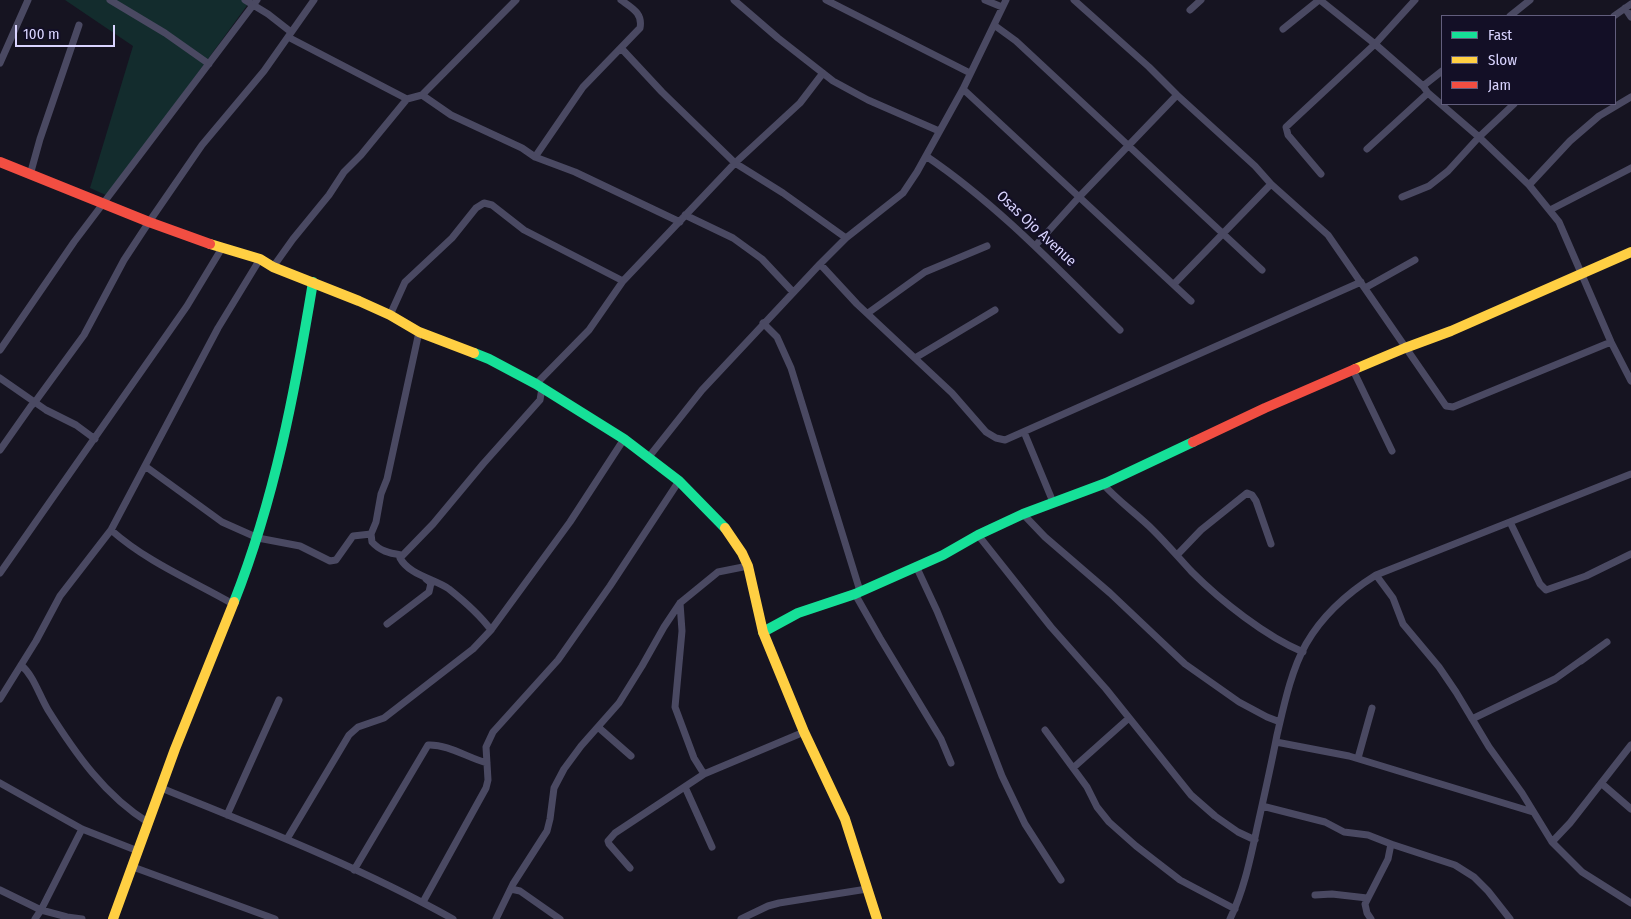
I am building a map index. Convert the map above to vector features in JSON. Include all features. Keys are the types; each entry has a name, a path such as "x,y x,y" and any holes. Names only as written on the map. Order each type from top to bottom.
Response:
{"street":[{"path":"0,63 28,0"},
{"path":"110,0 209,64"},
{"path":"244,0 255,2 289,35 407,99"},
{"path":"0,450 84,335 124,260 148,222 202,145 264,71 314,0"},
{"path":"535,156 583,87 640,28 641,21 638,14 621,0"},
{"path":"734,0 833,81 868,100 939,131"},
{"path":"826,0 970,73"},
{"path":"985,0 1002,7"},
{"path":"648,458 702,390 763,323 846,238 904,193 963,89 1006,0"},
{"path":"1074,0 1149,66 1177,95 1328,236 1444,404 1451,408 1612,342"},
{"path":"1190,10 1201,0"},
{"path":"1283,29 1319,0 1375,44 1441,104"},
{"path":"1321,174 1288,135 1286,127 1375,44 1415,0"},
{"path":"1511,15 1530,0"},
{"path":"273,267 293,238 329,195 344,172 361,155 407,99 422,95 512,1"},
{"path":"0,350 102,204 255,2"},
{"path":"1615,15 1628,6 1631,17"},
{"path":"30,175 79,25"},
{"path":"994,25 1016,41 1129,144 1262,270"},
{"path":"621,48 662,92 735,163 783,193 846,238"},
{"path":"1367,150 1441,72"},
{"path":"491,630 483,619 448,589 402,562 401,555 433,524 540,400 539,386 589,330 623,281 735,163 800,103 823,73"},
{"path":"963,89 1191,301"},
{"path":"422,95 451,115 535,156 575,172 680,222"},
{"path":"1035,246 1177,95"},
{"path":"1529,185 1570,141 1585,128 1599,116 1631,97"},
{"path":"1616,105 1631,97"},
{"path":"1442,105 1529,185 1559,222 1631,381"},
{"path":"1402,197 1429,186 1448,172 1479,137 1513,105"},
{"name":"Osas Ojo Avenue","path":"926,156 990,204 1120,330"},
{"path":"0,162 148,222 260,259 273,267 390,315 419,332 489,359 539,386 624,439 679,482 725,528 742,553 748,566 763,632 804,732 844,819 877,919"},
{"path":"1550,210 1631,168"},
{"path":"1174,284 1271,184"},
{"path":"390,315 405,282 452,238 476,208 484,203 492,205 524,230 623,281"},
{"path":"685,215 733,238 762,259 793,292"},
{"path":"868,312 925,272 987,246"},
{"path":"0,573 188,306 222,248"},
{"path":"763,632 798,613 858,592 943,555 978,535 1023,514 1103,484 1265,408 1405,348 1451,331 1631,252"},
{"path":"0,699 60,596 111,530 218,328 260,259"},
{"path":"820,264 952,393 986,432 996,438 1005,440 1363,285 1415,260"},
{"path":"113,919 161,788 211,664 258,538 284,436 299,365 313,282"},
{"path":"916,358 995,310"},
{"path":"763,323 777,337 791,368 858,592 880,638 941,739 951,763"},
{"path":"401,555 377,548 372,542 372,534 419,332"},
{"path":"1352,370 1392,451"},
{"path":"0,378 54,415 76,425 95,439"},
{"path":"1024,432 1053,502"},
{"path":"287,839 349,735 358,727 384,718 473,649 491,630 570,522 624,439"},
{"path":"145,466 222,522 258,538 300,546 334,562 353,536 372,534"},
{"path":"1230,919 1247,874 1280,722 1294,672 1306,644 1325,619 1358,587 1376,575 1631,474"},
{"path":"422,902 486,788 488,780 486,747 493,732 558,660 679,482"},
{"path":"1103,484 1113,496 1150,527 1178,554 1192,572 1237,611 1277,638 1303,652"},
{"path":"1178,554 1201,530 1247,493 1252,495 1256,502 1271,544"},
{"path":"1023,514 1044,537 1110,593 1186,664 1239,702 1280,722"},
{"path":"1510,522 1540,584 1546,590 1586,576 1631,554"},
{"path":"111,530 127,545 155,563 232,604"},
{"path":"978,535 1050,626 1106,689 1192,796 1215,816 1238,832 1255,840"},
{"path":"496,919 511,889 547,831 554,788 564,768 619,703 680,603 718,572 748,566"},
{"path":"916,566 950,642 1002,776 1026,824 1061,880"},
{"path":"387,624 429,592 431,583 422,575"},
{"path":"1376,575 1392,598 1403,624 1439,667 1552,842 1582,872 1631,903"},
{"path":"680,603 682,631 675,707 694,758 704,774"},
{"path":"1472,719 1555,679 1607,642"},
{"path":"1593,651 1607,642"},
{"path":"1580,661 1607,642"},
{"path":"21,665 29,674 65,737 89,770 130,812 149,823"},
{"path":"227,815 279,700"},
{"path":"1358,758 1372,708"},
{"path":"1073,768 1129,718"},
{"path":"598,727 631,756"},
{"path":"1046,730 1088,787 1101,813 1136,846 1180,880 1234,908"},
{"path":"630,868 608,841 628,823 704,774 804,732"},
{"path":"1276,742 1358,758 1533,812"},
{"path":"354,870 428,745 438,744 487,763"},
{"path":"1552,842 1570,823 1631,745"},
{"path":"0,783 82,828 138,851"},
{"path":"1601,783 1631,809"},
{"path":"685,787 712,847"},
{"path":"161,788 287,839 422,902 453,919"},
{"path":"1262,806 1325,822 1344,832 1368,835 1463,869 1488,890 1510,919"},
{"path":"35,919 82,828"},
{"path":"1361,919 1366,909 1367,898 1388,859 1391,844"},
{"path":"133,867 275,919"},
{"path":"511,889 520,891 560,919"},
{"path":"741,919 768,906 779,903 866,889"},
{"path":"0,890 41,910 61,916 82,919"},
{"path":"1315,895 1332,894 1367,898"},
{"path":"1366,909 1371,919"}],"green space":[{"path":"65,0 251,0 108,196 90,188 133,46"}],"traffic: fast":[{"path":"234,602 261,523 282,444 313,282"},
{"path":"474,353 536,384 624,439 679,481 725,528"},
{"path":"763,632 798,613 855,594 943,555 978,535 1023,514 1106,483 1193,442"}],"traffic: slow":[{"path":"210,244 260,259 273,267 390,315 419,332 474,353"},
{"path":"1355,369 1451,331 1631,252"},
{"path":"725,528 742,553 748,566 763,632 804,732 845,819 877,919"},
{"path":"113,919 175,749 234,602"}],"traffic: jam":[{"path":"0,162 149,222 210,244"},
{"path":"1193,442 1355,369"}]}
